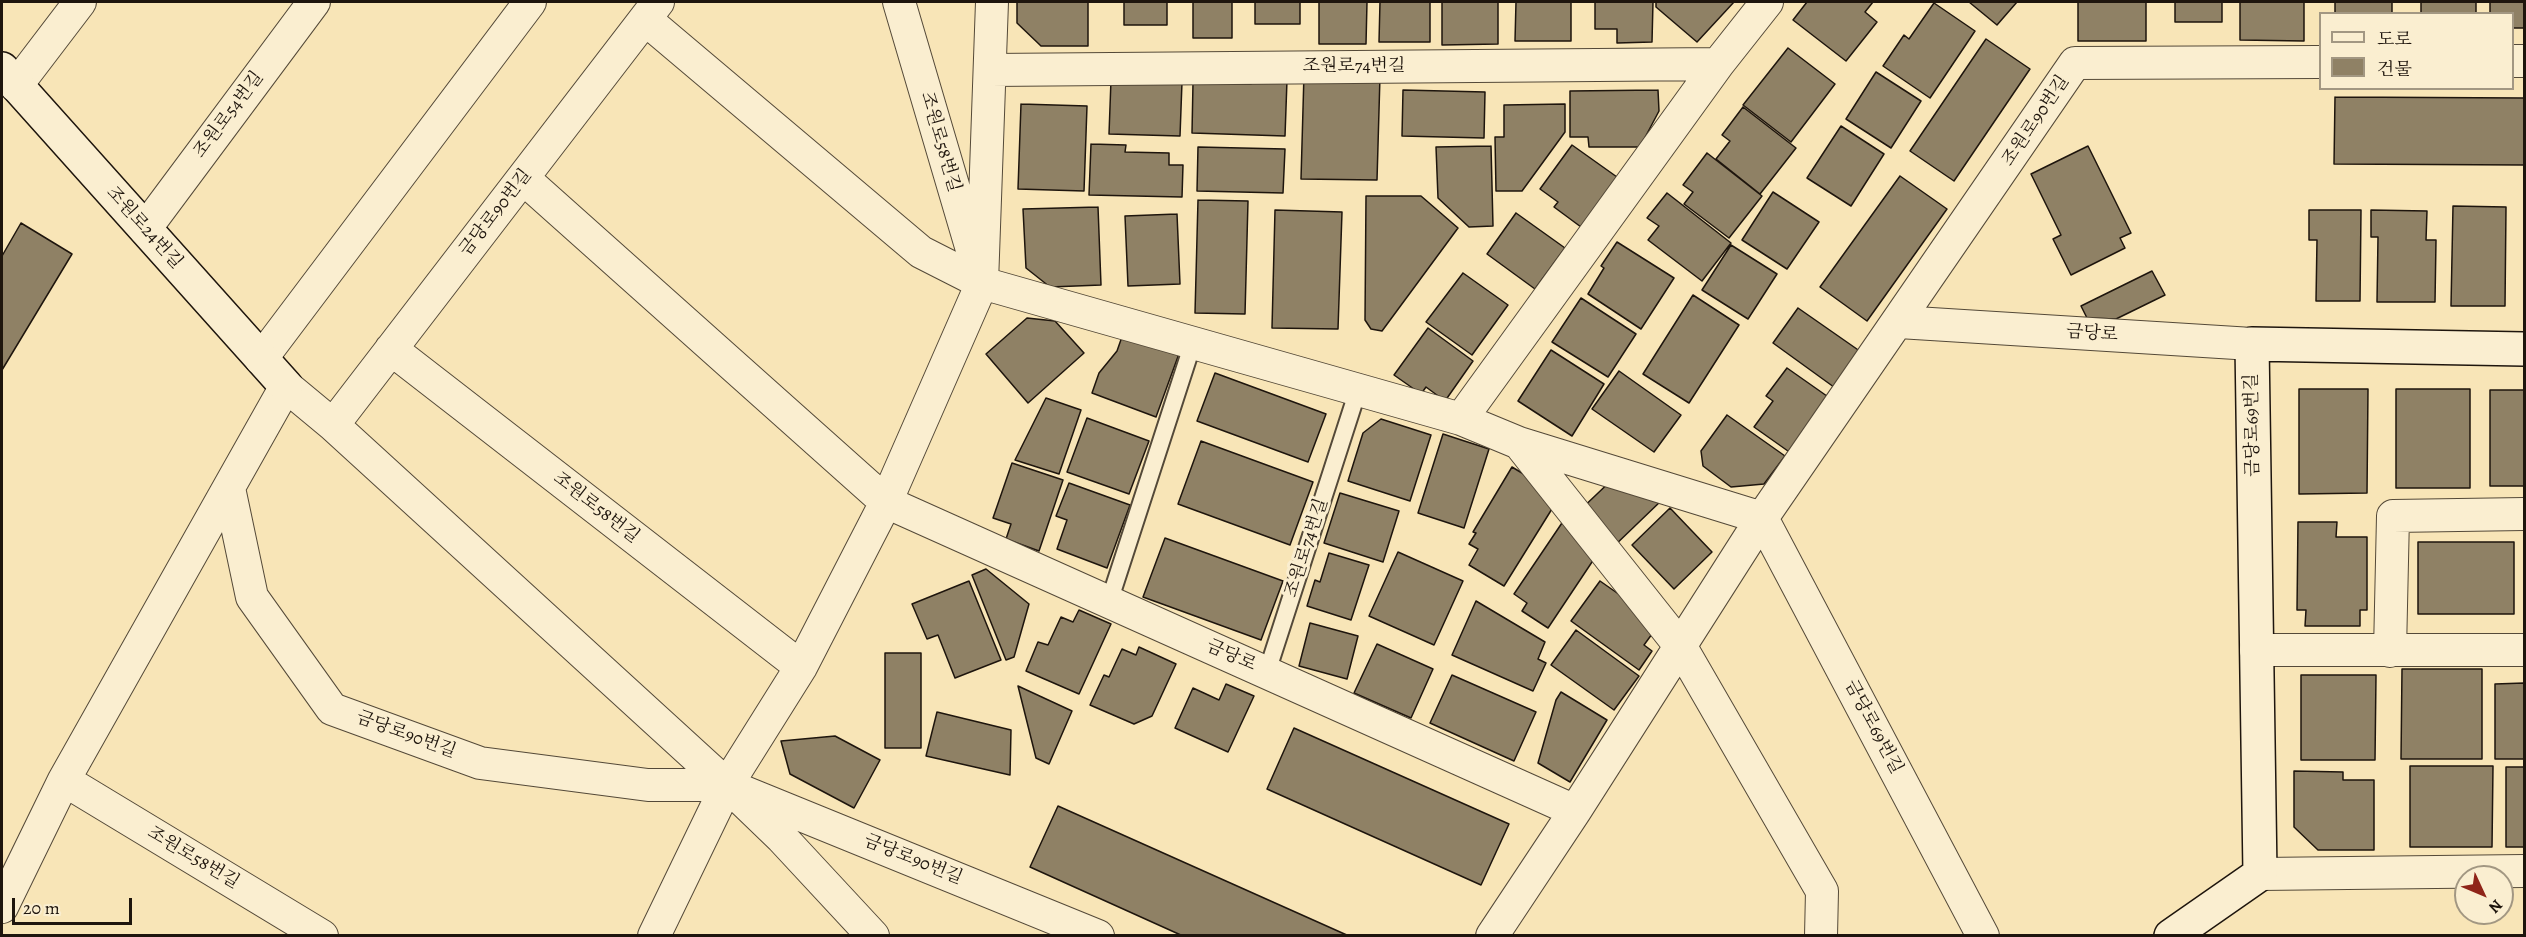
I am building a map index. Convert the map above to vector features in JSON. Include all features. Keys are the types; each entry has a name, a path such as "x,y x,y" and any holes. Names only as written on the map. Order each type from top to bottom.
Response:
{"street":[{"path":"9,77 80,2"},
{"name":"조원로54번길","path":"145,229 314,2"},
{"path":"261,359 530,2"},
{"name":"조원로58번길","path":"899,2 982,284"},
{"name":"조원로58번길","path":"654,936 727,785 801,667 886,502 982,284 992,2"},
{"path":"1461,419 1718,64 1767,2"},
{"path":"651,10 921,252 982,284 1461,419 1519,443 1762,518"},
{"name":"금당로90번길","path":"333,424 651,10"},
{"name":"조원로90번길","path":"1899,322 2075,63 2319,62"},
{"name":"조원로74번길","path":"991,70 1718,64"},
{"name":"조원로24번길","path":"9,77 286,387"},
{"path":"523,178 886,502"},
{"path":"1492,936 1681,647 1762,518 1899,322"},
{"name":"금당로","path":"1899,322 2252,344 2524,349"},
{"name":"금당로69번길","path":"2252,344 2260,874"},
{"name":"조원로58번길","path":"391,348 801,667"},
{"path":"2,907 64,780 286,387"},
{"name":"금당로90번길","path":"286,387 333,424 727,785 782,838 873,936"},
{"path":"1519,443 1681,647 1822,891 1821,936"},
{"name":"금당로90번길","path":"229,488 252,597 332,709 480,763 648,785 727,785 1098,936"},
{"name":"금당로","path":"886,502 1575,811"},
{"path":"2390,651 2392,516 2524,514"},
{"name":"금당로69번길","path":"1762,518 1983,936"},
{"path":"2256,650 2524,650"},
{"name":"조원로58번길","path":"64,780 322,936"},
{"path":"2171,936 2260,874 2524,871"}],"lane":[{"path":"1109,602 1193,343"},
{"name":"조원로74번길","path":"1267,672 1358,390"}],"building":[{"path":"1017,2 1088,2 1088,46 1041,46 1017,23"},
{"path":"1124,2 1167,2 1167,25 1124,25"},
{"path":"1193,2 1232,2 1232,38 1193,38"},
{"path":"1255,2 1300,2 1300,24 1255,24"},
{"path":"1319,2 1367,2 1366,44 1319,44"},
{"path":"1380,2 1430,2 1430,42 1379,42"},
{"path":"1442,2 1498,2 1498,44 1442,45"},
{"path":"1516,2 1571,2 1571,41 1515,41"},
{"path":"1595,2 1653,2 1652,42 1617,43 1617,29 1595,29"},
{"path":"1656,2 1734,2 1697,42 1656,7"},
{"path":"1807,2 1873,2 1865,12 1877,22 1846,61 1793,20"},
{"path":"1969,2 2017,2 1997,25"},
{"path":"2078,2 2146,2 2146,41 2078,41"},
{"path":"2175,2 2222,2 2222,22 2175,22"},
{"path":"2240,2 2304,2 2304,41 2240,40"},
{"path":"2335,2 2392,2 2392,12 2335,12"},
{"path":"2421,2 2476,2 2476,12 2421,12"},
{"path":"2490,2 2524,2 2524,28 2514,28 2514,12 2490,12"},
{"path":"1934,3 1975,31 1930,98 1883,66 1904,35 1909,39"},
{"path":"1986,39 2030,69 1954,181 1910,151"},
{"path":"1788,48 1835,84 1791,142 1743,105"},
{"path":"1876,72 1921,101 1891,148 1846,119"},
{"path":"1304,74 1380,76 1377,180 1301,179"},
{"path":"1252,79 1287,80 1285,136 1192,133 1193,83 1251,84"},
{"path":"1111,80 1182,82 1180,136 1109,134"},
{"path":"1403,90 1485,92 1484,138 1402,136"},
{"path":"1658,90 1659,111 1640,147 1589,147 1588,137 1570,137 1570,91"},
{"path":"2335,97 2524,98 2524,165 2334,164"},
{"path":"1021,104 1087,106 1084,191 1018,189"},
{"path":"1565,104 1565,132 1522,191 1496,191 1495,137 1504,137 1504,105"},
{"path":"1743,107 1796,148 1760,194 1716,159 1730,141 1722,135"},
{"path":"1841,126 1884,154 1851,206 1807,178"},
{"path":"1091,144 1126,145 1125,152 1169,153 1169,165 1183,165 1182,197 1089,195"},
{"path":"1572,145 1617,177 1581,227 1554,207 1558,202 1540,189"},
{"path":"1491,146 1493,226 1469,227 1438,198 1436,147"},
{"path":"2088,146 2131,233 2120,238 2125,248 2071,275 2053,239 2061,235 2031,174"},
{"path":"1198,147 1285,149 1283,193 1197,191"},
{"path":"1707,153 1762,196 1729,238 1684,204 1693,192 1683,185"},
{"path":"1900,176 1947,209 1867,321 1820,287"},
{"path":"1773,192 1819,222 1787,269 1742,240"},
{"path":"1667,193 1731,243 1702,281 1648,240 1659,226 1647,218"},
{"path":"1366,196 1421,196 1458,228 1382,331 1371,329 1365,320"},
{"path":"1198,200 1248,201 1245,314 1195,313"},
{"path":"2453,206 2506,207 2505,306 2451,306"},
{"path":"1098,207 1101,285 1050,287 1026,268 1023,209"},
{"path":"1275,210 1342,212 1338,329 1272,328"},
{"path":"2309,210 2361,210 2360,301 2316,301 2317,240 2309,240"},
{"path":"2371,210 2427,211 2426,240 2436,240 2435,302 2377,302 2378,237 2371,237"},
{"path":"1516,213 1565,248 1535,289 1487,254"},
{"path":"1177,214 1180,284 1128,286 1125,216"},
{"path":"21,223 72,254 2,370 2,256"},
{"path":"1617,242 1674,278 1641,329 1588,294 1604,268 1601,266"},
{"path":"1731,245 1777,274 1748,319 1702,290"},
{"path":"2152,271 2165,295 2116,319 2087,318 2081,306"},
{"path":"1463,273 1508,305 1472,355 1426,322"},
{"path":"1693,295 1739,325 1689,403 1643,374"},
{"path":"1581,298 1636,334 1608,377 1552,342"},
{"path":"1798,308 1864,354 1838,390 1773,343"},
{"path":"1027,318 1055,321 1084,353 1028,403 986,354"},
{"path":"1428,328 1473,361 1445,401 1426,387 1421,394 1394,375"},
{"path":"1124,331 1180,351 1156,417 1092,393 1099,373 1117,351"},
{"path":"1551,350 1604,384 1572,436 1518,401"},
{"path":"1787,368 1834,401 1795,456 1754,427 1773,401 1766,396"},
{"path":"1619,371 1681,415 1654,452 1592,409"},
{"path":"1215,373 1326,414 1308,462 1197,421"},
{"path":"2299,389 2368,389 2367,493 2299,494"},
{"path":"2396,389 2470,389 2470,488 2396,488"},
{"path":"2490,390 2524,390 2524,486 2490,486"},
{"path":"1046,398 1081,410 1059,474 1015,460"},
{"path":"1727,415 1785,456 1764,484 1731,487 1703,466 1701,451"},
{"path":"1087,418 1149,441 1129,494 1067,472"},
{"path":"1381,419 1431,435 1410,501 1348,481 1363,433"},
{"path":"1443,434 1489,449 1464,528 1418,513"},
{"path":"1201,441 1313,482 1290,545 1178,504"},
{"path":"1012,463 1063,480 1039,551 1006,539 1011,524 993,518"},
{"path":"1512,467 1560,496 1504,586 1469,565 1478,549 1469,544 1476,533 1473,532"},
{"path":"1617,475 1663,499 1611,549 1577,513"},
{"path":"1069,483 1130,505 1107,568 1057,549 1067,520 1056,516"},
{"path":"1340,493 1399,511 1383,562 1324,543"},
{"path":"1670,508 1712,552 1674,589 1632,545"},
{"path":"1566,517 1596,556 1548,628 1522,611 1527,603 1514,594"},
{"path":"2298,522 2337,522 2336,537 2367,537 2367,610 2360,610 2360,626 2305,626 2306,610 2297,610"},
{"path":"1165,538 1283,581 1261,640 1143,597"},
{"path":"2418,542 2514,542 2514,614 2418,614"},
{"path":"1398,552 1463,581 1434,645 1369,616"},
{"path":"1329,553 1369,565 1351,620 1307,606 1315,580 1320,582"},
{"path":"986,569 1029,604 1014,657 1006,660 972,575"},
{"path":"969,581 1001,660 955,678 938,635 927,639 912,604"},
{"path":"1600,581 1660,623 1644,645 1652,651 1639,670 1571,621"},
{"path":"1476,601 1545,642 1538,659 1546,663 1533,691 1452,655"},
{"path":"1079,610 1111,624 1079,694 1026,671 1038,642 1048,645 1061,617 1073,622"},
{"path":"1310,623 1358,636 1347,679 1299,666"},
{"path":"1576,630 1639,676 1614,710 1551,665"},
{"path":"1377,644 1433,669 1411,718 1354,693"},
{"path":"1139,647 1176,664 1152,716 1134,724 1090,705 1104,675 1109,677 1122,649 1136,655"},
{"path":"885,653 921,653 921,748 885,748"},
{"path":"2402,669 2482,669 2482,759 2401,759"},
{"path":"1452,675 1536,712 1514,761 1430,723"},
{"path":"2301,675 2376,675 2375,760 2301,760"},
{"path":"2524,683 2524,759 2495,759 2495,684"},
{"path":"1226,684 1254,696 1228,752 1175,728 1193,688 1219,700"},
{"path":"1018,686 1072,711 1049,764 1036,758"},
{"path":"1561,692 1607,720 1570,782 1538,763 1556,700"},
{"path":"937,712 1011,730 1010,775 926,756"},
{"path":"1294,728 1509,824 1481,885 1267,789"},
{"path":"835,736 880,760 854,808 790,774 781,741"},
{"path":"2410,766 2493,766 2492,847 2410,847"},
{"path":"2506,767 2524,767 2524,847 2506,847"},
{"path":"2294,771 2343,772 2343,780 2374,780 2374,850 2318,850 2294,827"},
{"path":"1058,806 1349,936 1183,936 1030,867"}]}
